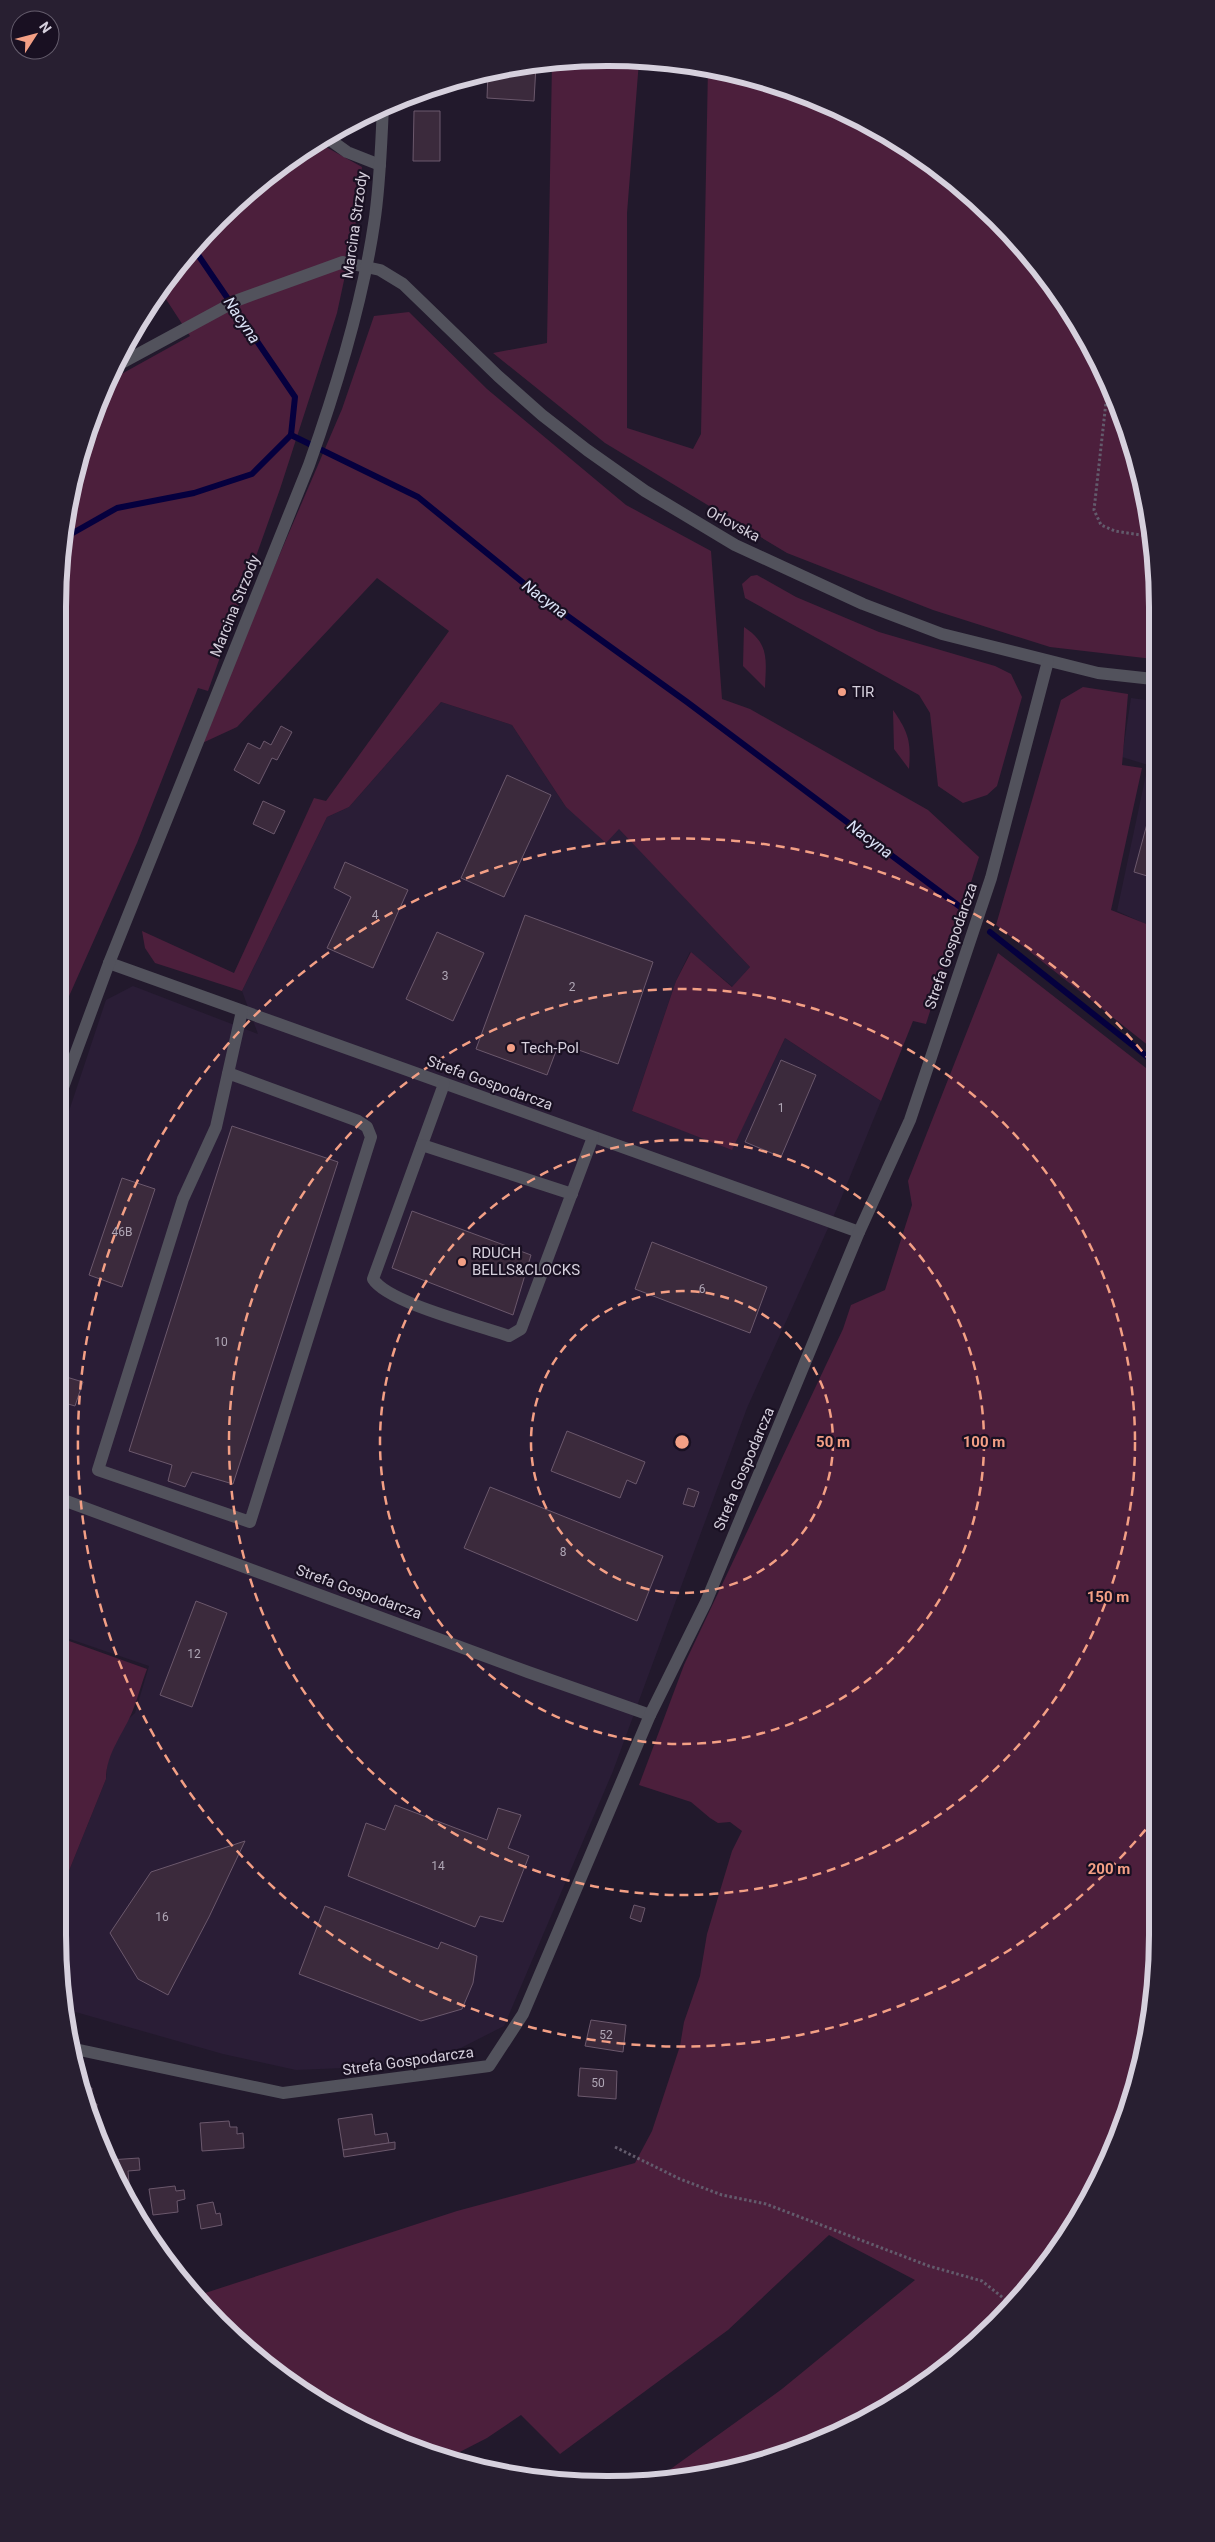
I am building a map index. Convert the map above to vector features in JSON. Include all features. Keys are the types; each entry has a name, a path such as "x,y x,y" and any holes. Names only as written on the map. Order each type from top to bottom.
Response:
{"street":[{"name":"Marcina Strzody","path":"66,1080 110,963 309,465 333,398 367,267 375,222 383,115"},
{"path":"333,142 347,152 380,165"},
{"name":"Orlovska","path":"126,360 238,300 343,262 367,267 392,275 403,284 498,376 542,415 587,450 702,527 735,545 863,604 942,634 1098,673 1149,679"},
{"name":"Strefa Gospodarcza","path":"79,2050 283,2093 489,2066 523,2014 650,1715 706,1602 859,1232 910,1120 991,878 1048,661"},
{"name":"Strefa Gospodarcza","path":"110,963 859,1232"},
{"path":"228,1073 358,1121 367,1128 371,1137 250,1522 98,1470 183,1199 216,1126 242,1011"},
{"path":"444,1084 373,1279 378,1287 395,1297 509,1336 521,1329 593,1137"},
{"path":"422,1145 572,1194"},
{"name":"Strefa Gospodarcza","path":"66,1501 528,1672 650,1715"}],"path":[{"path":"1107,397 1094,510 1101,525 1115,531 1144,536"},
{"path":"615,2147 680,2179 722,2196 766,2204 929,2266 982,2281 1006,2300"}],"shaded area":[{"path":"572,67 639,67 627,213 627,428 693,449 701,434 708,76 781,95 815,107 847,122 908,157 937,178 990,225 1037,278 1058,307 1076,337 1108,400 1130,467 1138,502 1148,572 1149,659 1050,647 933,610 787,553 605,443 493,353 547,343 552,69"},
{"path":"325,146 362,167 355,229 337,313 280,489 208,691 198,688 137,843 66,1003 66,608 67,572 77,502 95,434 107,400 118,376 190,336 164,297 178,278 225,225 278,178"},
{"path":"409,312 487,389 626,505 711,551 722,699 750,709 928,810 979,857 926,1024 913,1021 881,1101 785,1038 732,1150 632,1111 676,981 691,952 732,987 750,967 619,829 606,843 566,807 512,725 441,702 349,807 327,817 242,991 155,963 145,948 142,931 234,973 314,798 326,801 449,631 377,578 237,727 198,745 342,409 374,316"},
{"path":"757,575 796,597 879,632 995,666 1011,674 1022,697 997,786 987,795 963,803 938,786 930,713 919,695 745,598 742,584 751,576"},
{"path":"744,627 758,640 765,653 765,688 743,666"},
{"path":"1083,687 1128,694 1122,765 1142,768 1111,910 1149,925 1149,1046 996,925 1061,700"},
{"path":"1131,698 1149,700 1149,926 1117,911 1148,765 1122,757"},
{"path":"441,702 512,725 566,807 619,828 750,967 733,987 690,952 676,981 632,1111 732,1149 785,1038 881,1101 838,1206 747,1408 613,1771 504,2026 449,2054 367,2067 296,2070 223,2054 72,2011 67,1970 66,1878 106,1779 108,1756 122,1725 135,1713 149,1666 66,1638 66,1120 106,1000 133,986 258,1034 242,991 327,817 349,807"},
{"path":"893,710 903,725 908,738 910,752 909,769 894,749"},
{"path":"998,953 1149,1070 1148,1970 1138,2040 1130,2075 1108,2142 1093,2174 1058,2235 1037,2264 990,2317 937,2364 908,2385 847,2420 815,2435 748,2457 666,2472 782,2389 915,2280 829,2235 728,2330 560,2454 521,2415 487,2438 456,2454 400,2435 368,2420 307,2385 251,2341 203,2294 457,2211 635,2163 652,2131 680,2046 684,2022 700,1976 707,1934 732,1851 742,1831 730,1822 718,1823 691,1802 639,1785 684,1665 843,1329 851,1305 885,1290 912,1205 908,1181"},
{"path":"66,1640 147,1669 133,1710 109,1760 106,1779 66,1878"}],"building":[{"path":"536,71 534,101 487,98 488,80"},
{"path":"414,111 440,111 440,161 413,161"},
{"path":"281,726 292,732 277,760 272,758 259,784 234,770 248,743 260,749 264,741 271,745"},
{"path":"507,775 551,795 504,897 461,878"},
{"path":"263,801 285,811 274,834 253,824"},
{"path":"1149,816 1149,876 1134,872"},
{"path":"345,862 408,890 373,968 327,948 351,897 334,888"},
{"path":"525,915 653,962 618,1064 559,1043 547,1075 476,1049"},
{"path":"437,932 484,953 453,1021 406,999"},
{"path":"781,1060 816,1075 781,1157 745,1142"},
{"path":"232,1126 338,1162 233,1484 192,1472 185,1487 168,1481 172,1465 129,1451"},
{"path":"122,1178 155,1189 122,1287 89,1275"},
{"name":"RDUCH BELLS&CLOCKS","path":"412,1211 531,1255 513,1315 392,1268"},
{"path":"652,1242 767,1287 750,1333 635,1289"},
{"path":"66,1377 83,1382 75,1406 66,1403"},
{"path":"567,1431 645,1462 636,1484 627,1480 620,1498 551,1471"},
{"path":"490,1487 663,1556 637,1621 464,1548"},
{"path":"688,1488 699,1492 694,1507 683,1504"},
{"path":"196,1601 227,1613 192,1707 160,1695"},
{"path":"395,1805 487,1840 498,1808 521,1815 508,1848 529,1856 503,1922 480,1916 475,1927 348,1876 366,1823 385,1830"},
{"path":"245,1841 209,1917 168,1995 138,1979 110,1933 151,1872"},
{"path":"634,1905 645,1908 641,1922 630,1918"},
{"path":"325,1906 438,1949 441,1942 477,1956 473,1983 462,2009 421,2021 299,1974"},
{"path":"591,2020 626,2025 623,2052 585,2046"},
{"path":"580,2068 617,2071 616,2099 578,2096"},
{"path":"372,2114 375,2135 387,2133 389,2143 343,2150 338,2119"},
{"path":"229,2121 230,2127 237,2127 237,2134 243,2133 244,2148 202,2151 200,2123"},
{"path":"395,2142 395,2149 344,2157 343,2150"},
{"path":"139,2158 140,2170 128,2171 129,2183 127,2183 115,2160"},
{"path":"175,2186 176,2191 184,2190 185,2199 177,2201 178,2212 153,2215 149,2189"},
{"path":"213,2202 216,2214 220,2213 222,2225 201,2229 197,2205"}],"waterway":[{"name":"Nacyna","path":"198,255 295,397 291,435"},
{"name":"Nacyna","path":"291,435 418,497 537,594 687,702 963,909"},
{"path":"72,534 117,508 194,493 252,474 291,435"},
{"name":"Nacyna","path":"990,932 1149,1058"}],"place":[{"name":"TIR","path":"842,692"},
{"name":"Tech-Pol","path":"511,1048"},
{"name":"RDUCH BELLS&CLOCKS","path":"462,1262"}]}
